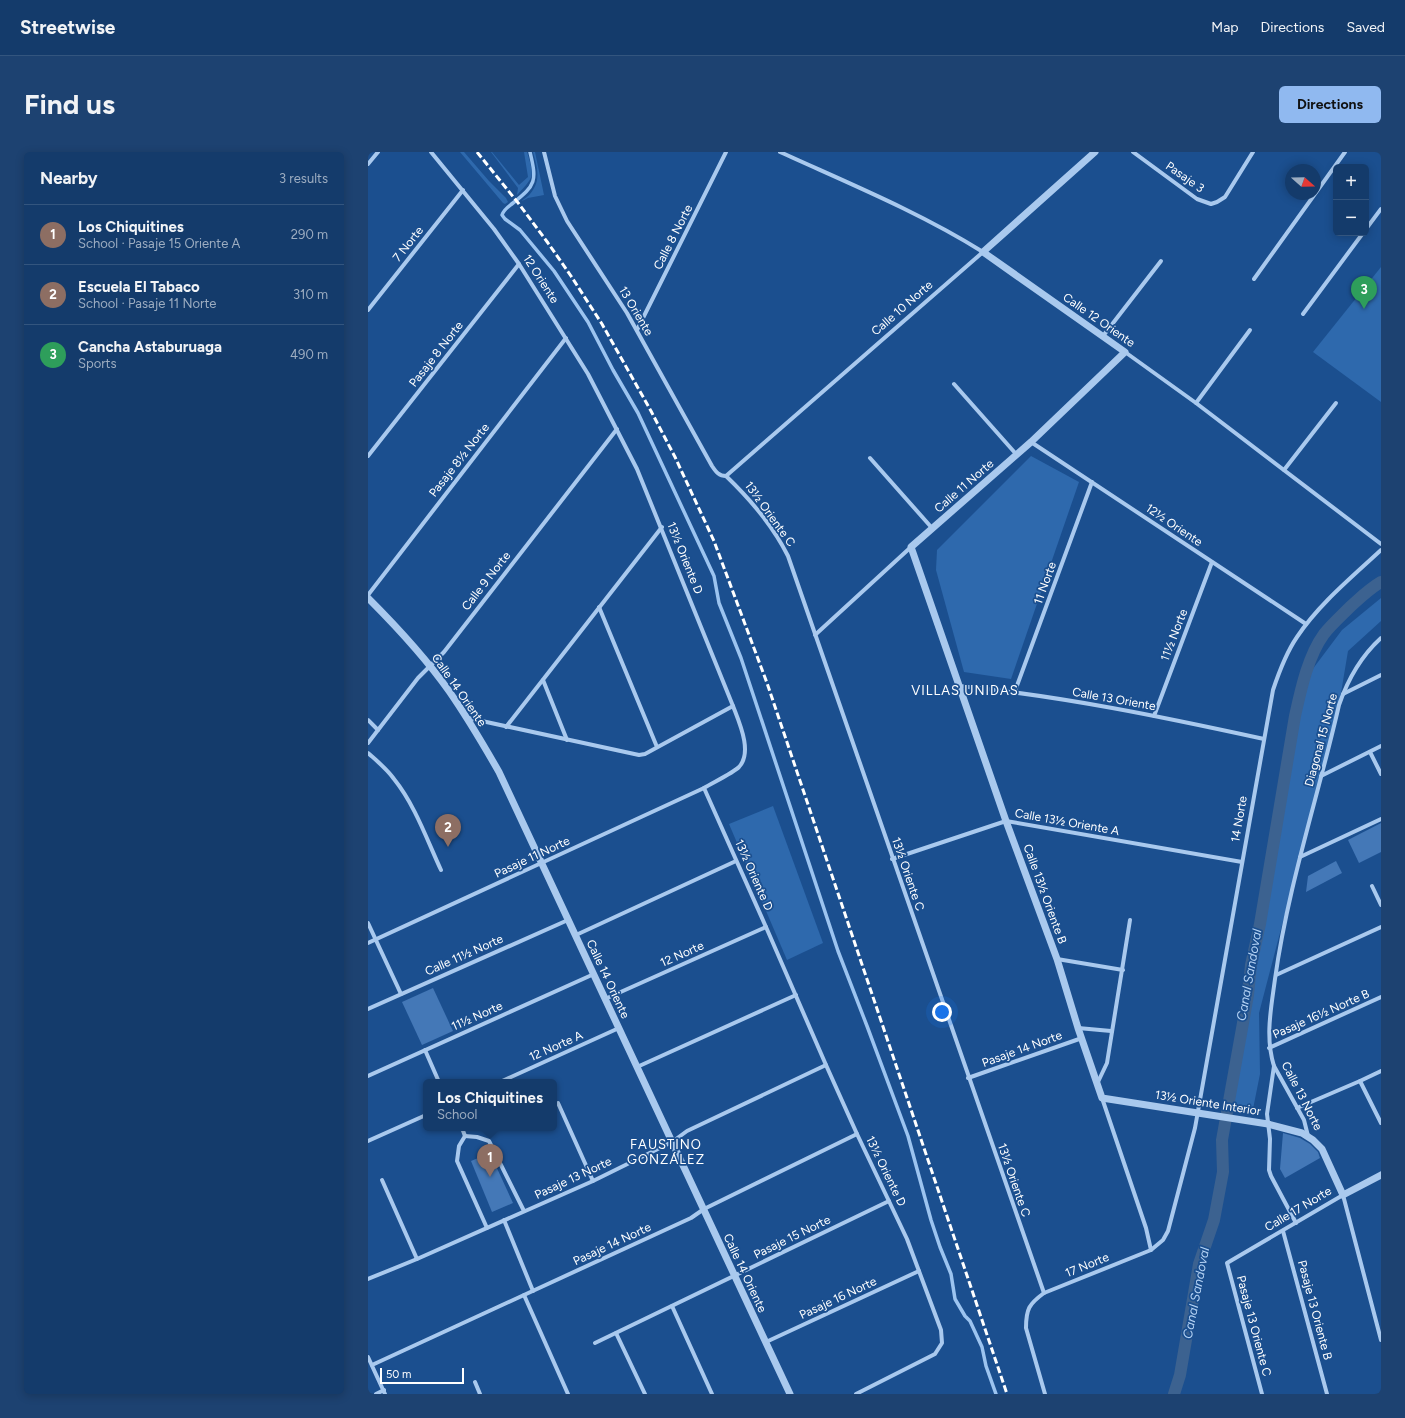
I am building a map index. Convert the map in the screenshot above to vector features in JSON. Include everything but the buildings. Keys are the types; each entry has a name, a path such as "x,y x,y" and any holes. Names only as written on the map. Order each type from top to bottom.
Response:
{"street":[{"path":"368,164 378,152"},
{"name":"12 Oriente","path":"431,152 494,229 519,264 588,374 617,429"},
{"name":"13 Oriente","path":"544,152 555,196 564,215 574,233 627,313 712,466 716,472 724,476"},
{"name":"Calle 8 Norte","path":"637,330 726,152"},
{"name":"Calle 12 Oriente","path":"780,152 916,215 956,235 983,252 1196,403 1381,544"},
{"name":"Calle 10 Norte","path":"724,476 983,252 1095,152"},
{"name":"Pasaje 3","path":"1133,152 1197,199 1211,204 1225,197 1253,152"},
{"path":"1254,279 1345,152"},
{"name":"7 Norte","path":"368,310 463,190"},
{"path":"1369,225 1381,209"},
{"path":"1303,314 1361,236"},
{"path":"1103,336 1161,261"},
{"name":"Pasaje 8 Norte","path":"368,456 519,264"},
{"path":"1196,403 1250,330"},
{"name":"Pasaje 8½ Norte","path":"368,594 566,338"},
{"name":"Calle 11 Norte","path":"815,635 932,528 1030,442 1125,352"},
{"path":"954,384 1016,454"},
{"path":"1284,470 1336,403"},
{"name":"13½ Oriente D","path":"617,429 637,468 662,527 733,706 745,746 744,756 739,767 704,788 826,1066 907,1238 941,1330 942,1343 935,1354 856,1394"},
{"name":"Calle 9 Norte","path":"368,744 418,678 449,645 617,429"},
{"name":"12½ Oriente","path":"1030,442 1306,624"},
{"path":"870,458 932,528"},
{"name":"13½ Oriente C","path":"724,476 746,494 788,556 968,1078 1044,1293"},
{"name":"11 Norte","path":"1015,692 1092,482"},
{"path":"506,726 662,527"},
{"name":"Calle 13½ Oriente B","path":"911,547 1006,821 1057,959 1078,1028 1146,1228 1151,1250"},
{"name":"14 Norte","path":"1151,1250 1163,1240 1168,1231 1195,1128 1270,702 1277,678 1289,652 1306,624 1338,590 1381,550"},
{"name":"11½ Norte","path":"1154,716 1212,562"},
{"name":"Calle 14 Oriente","path":"368,598 410,642 448,690 468,718 498,772 576,935 790,1394"},
{"path":"599,607 657,747"},
{"name":"Diagonal 15 Norte","path":"1300,858 1343,694 1357,665 1365,654 1381,638"},
{"path":"1343,694 1381,675"},
{"path":"543,680 567,740"},
{"name":"Calle 13 Oriente","path":"959,686 1015,692 1154,716 1264,739"},
{"path":"468,718 639,755 645,754 733,706"},
{"path":"368,720 378,730"},
{"path":"1321,776 1381,746"},
{"path":"1370,752 1381,774"},
{"path":"368,753 387,771 403,792 441,870"},
{"name":"Pasaje 11 Norte","path":"368,943 704,788"},
{"path":"1300,858 1381,819"},
{"name":"Calle 13½ Oriente A","path":"892,859 1006,821 1242,862"},
{"name":"Calle 13 Norte","path":"1300,858 1288,905 1276,975 1268,1030 1269,1048 1274,1066 1306,1126 1308,1136 1322,1149 1343,1195"},
{"path":"576,935 736,861"},
{"path":"1372,886 1381,905"},
{"name":"Calle 11½ Norte","path":"368,1009 568,920"},
{"path":"1098,1084 1107,1063 1130,920"},
{"path":"368,923 401,994"},
{"name":"12 Norte","path":"605,999 766,927"},
{"path":"1276,975 1381,927"},
{"path":"1057,959 1123,970"},
{"name":"11½ Norte","path":"368,1076 594,974"},
{"path":"637,1067 796,995"},
{"name":"Pasaje 16½ Norte B","path":"1269,1048 1381,997"},
{"name":"12 Norte A","path":"507,1079 619,1028"},
{"path":"1078,1028 1111,1032"},
{"name":"Pasaje 14 Norte","path":"968,1078 1082,1038"},
{"path":"425,1050 438,1079"},
{"name":"Pasaje 13 Norte","path":"368,1279 417,1259 593,1181 672,1142 687,1131 826,1066"},
{"path":"1274,1066 1267,1114 1270,1139 1270,1173 1296,1223"},
{"path":"1297,1108 1381,1071"},
{"path":"1360,1081 1381,1123"},
{"name":"13½ Oriente Interior","path":"1102,1098 1268,1124 1296,1131 1308,1136"},
{"path":"558,1103 593,1181"},
{"path":"368,1141 423,1116"},
{"path":"463,1131 465,1136"},
{"name":"Pasaje 14 Norte","path":"372,1365 691,1218 704,1209 857,1134"},
{"path":"465,1136 477,1137 489,1141 524,1211"},
{"path":"465,1136 459,1146 457,1161 487,1228"},
{"name":"Calle 17 Norte","path":"1227,1263 1343,1195 1381,1175"},
{"path":"382,1180 417,1259"},
{"path":"1343,1195 1381,1340"},
{"name":"Pasaje 15 Norte","path":"594,1343 889,1201"},
{"path":"504,1220 533,1291"},
{"name":"Pasaje 13 Oriente B","path":"1283,1231 1327,1394"},
{"name":"17 Norte","path":"1045,1394 1026,1328 1026,1319 1032,1302 1044,1293 1151,1250"},
{"name":"Pasaje 13 Oriente C","path":"1227,1263 1262,1394"},
{"name":"Pasaje 16 Norte","path":"766,1342 919,1271"},
{"path":"524,1295 568,1394"},
{"path":"672,1306 712,1394"},
{"path":"616,1333 645,1394"},
{"path":"368,1357 385,1392 376,1394"},
{"path":"475,1382 480,1394"}],"shaded area":[{"path":"460,152 464,152 508,202 505,204 503,203"},
{"path":"491,152 519,185 528,177 524,152 527,152 532,172 530,180 517,195 518,188"},
{"path":"533,152 535,152 544,195 528,198 522,201 534,189 536,184 538,174"},
{"path":"1381,267 1381,402 1313,352"},
{"path":"1031,456 1079,482 1011,679 964,672 936,570 937,550"},
{"path":"1381,598 1381,621 1348,651 1338,711 1259,1013 1260,1074 1252,1114 1228,1109 1303,682 1342,630"},
{"path":"773,806 823,943 787,960 729,824"}],"waterway":[{"path":"530,152 534,170 533,182 521,197 506,208 502,215 520,230 554,271 588,322 613,370 638,413 714,576 719,603 741,658 838,951 908,1136 931,1220 951,1274 955,1299 965,1316 970,1321 982,1347 986,1366 996,1394"},
{"name":"Canal Sandoval","path":"1174,1394 1180,1375 1199,1264 1214,1220 1223,1172 1222,1140 1248,995 1251,965 1260,924 1295,716 1300,695 1309,662 1324,634 1350,607 1381,582"}],"railway":[{"path":"477,152 548,243 602,324 675,457 714,541 767,683 1007,1394"}],"place":[{"name":"Cancha Astaburuaga","path":"1364,309"},
{"name":"Escuela El Tabaco","path":"448,847"},
{"name":"Los Chiquitines","path":"490,1177"}],"district":[{"name":"VILLAS UNIDAS","path":"965,690"},
{"name":"FAUSTINO GONZÁLEZ","path":"666,1152"}]}
